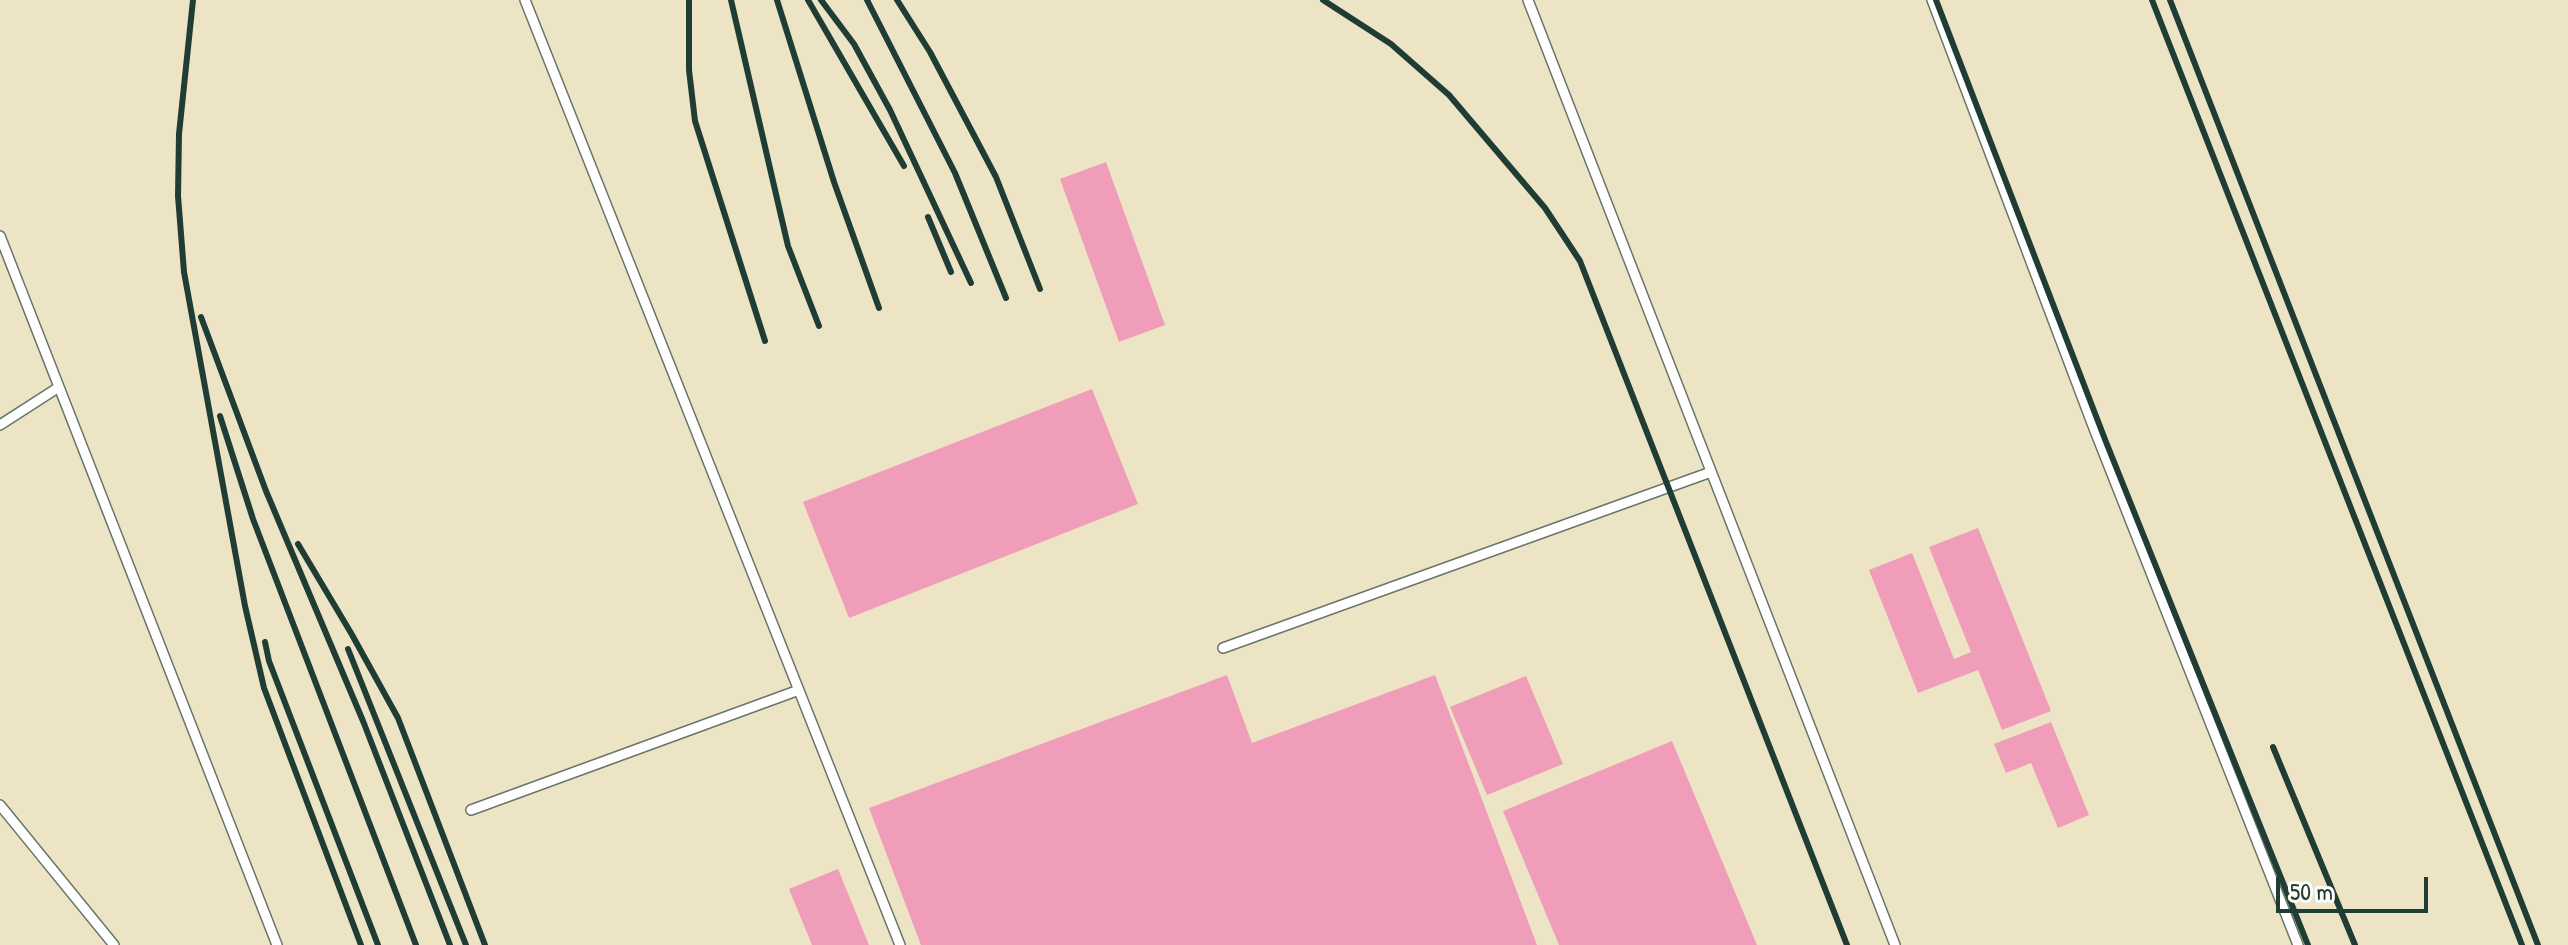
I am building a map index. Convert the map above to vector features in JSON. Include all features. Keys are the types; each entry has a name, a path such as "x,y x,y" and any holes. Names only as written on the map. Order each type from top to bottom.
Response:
{"lane":[{"path":"525,0 900,945"},
{"path":"1528,0 1895,945"},
{"path":"1932,0 2093,426 2298,945"},
{"path":"0,236 277,945"},
{"path":"0,425 59,387"},
{"path":"1223,648 1711,472"},
{"path":"471,810 799,690"},
{"path":"0,805 114,945"}],"building":[{"path":"1106,162 1165,325 1119,342 1060,179"},
{"path":"1092,389 1138,504 849,618 803,502"},
{"path":"1978,528 2051,711 2002,730 1978,670 1918,693 1869,570 1912,553 1954,659 1971,652 1929,547"},
{"path":"1227,675 1252,743 1435,675 1537,945 921,945 869,808"},
{"path":"1526,676 1563,764 1487,795 1450,707"},
{"path":"2051,722 2089,815 2058,828 2031,763 2006,773 1994,744"},
{"path":"1672,741 1757,945 1559,945 1503,811"},
{"path":"838,869 869,945 812,945 789,889"}],"railway":[{"path":"193,0 179,134 178,196 184,272 245,606 264,688 361,945"},
{"path":"689,0 689,70 695,121 765,341"},
{"path":"731,0 788,246 819,326"},
{"path":"777,0 834,182 879,308"},
{"path":"808,0 904,166"},
{"path":"821,0 854,44 890,110 971,283"},
{"path":"867,0 955,173 1006,298"},
{"path":"897,0 930,52 996,177 1040,289"},
{"path":"1323,0 1391,44 1449,95 1545,208 1580,261 1847,945"},
{"path":"1936,0 2106,442 2308,945"},
{"path":"2152,0 2522,945"},
{"path":"2170,0 2538,945"},
{"path":"928,217 951,272"},
{"path":"201,317 266,491 363,721 450,945"},
{"path":"220,416 253,519 416,945"},
{"path":"298,544 398,718 485,945"},
{"path":"265,642 269,661 378,945"},
{"path":"348,649 466,945"},
{"path":"2273,747 2355,945"}]}
